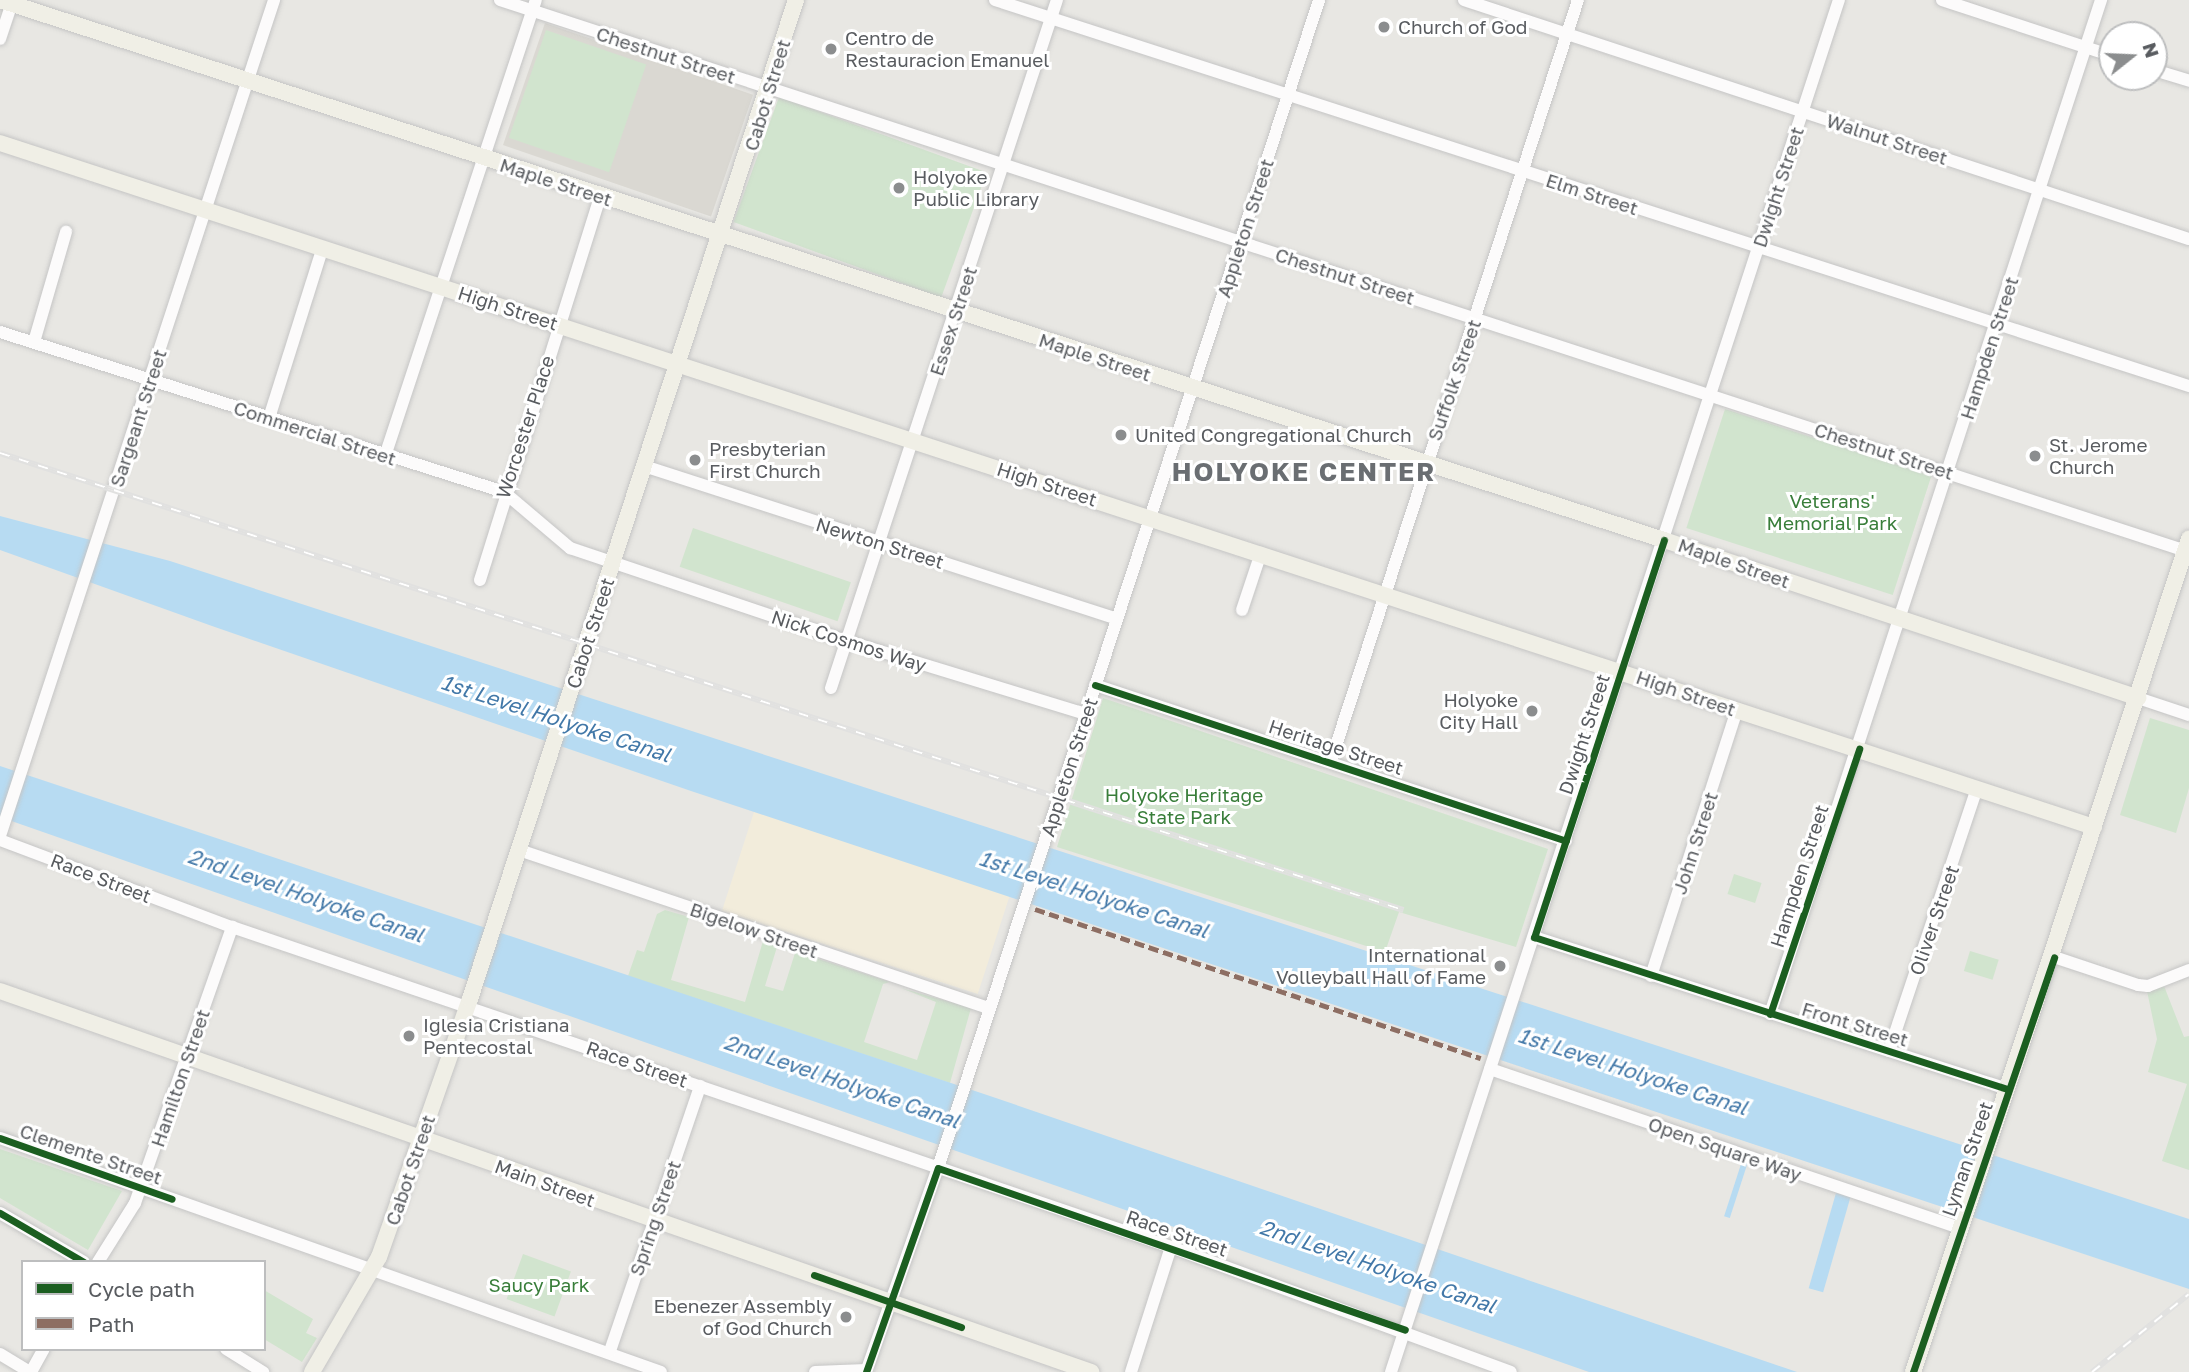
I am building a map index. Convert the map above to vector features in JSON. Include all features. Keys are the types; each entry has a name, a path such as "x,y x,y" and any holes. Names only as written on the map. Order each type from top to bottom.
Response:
{"main road":[{"name":"Cabot Street","path":"312,1372 373,1270 421,1139 614,563 796,0"},
{"name":"Maple Street","path":"8,1 956,312 1664,540 2138,698"},
{"name":"High Street","path":"0,143 1387,593 2094,827"},
{"name":"Lyman Street","path":"1913,1372 2054,957 2094,827 2188,548"},
{"name":"Main Street","path":"0,991 654,1222 1091,1372"}],"street":[{"name":"Sargeant Street","path":"1,833 274,0"},
{"name":"Chestnut Street","path":"500,0 534,5 768,89 2188,548"},
{"name":"Elm Street","path":"995,0 2189,386"},
{"name":"Essex Street","path":"831,688 1057,0"},
{"name":"Appleton Street","path":"866,1371 938,1168 1319,0"},
{"name":"Walnut Street","path":"1464,0 2189,239"},
{"name":"Suffolk Street","path":"1331,761 1387,593 1425,464 1578,0"},
{"name":"Dwight Street","path":"1391,1372 1839,0"},
{"path":"1942,0 2098,51"},
{"name":"Hampden Street","path":"1770,1014 2088,48 2101,0"},
{"path":"0,39 8,1"},
{"path":"385,456 534,5"},
{"path":"2168,74 2189,81"},
{"name":"Worcester Place","path":"480,580 504,492 600,196"},
{"path":"34,342 66,232"},
{"path":"269,418 323,247"},
{"name":"Commercial Street","path":"0,332 504,492 570,548 614,563"},
{"name":"Newton Street","path":"644,467 1116,618"},
{"path":"1242,610 1261,553"},
{"name":"Nick Cosmos Way","path":"614,563 846,641 1086,715"},
{"name":"Heritage Street","path":"1095,685 1566,841"},
{"name":"Maple Street","path":"2138,698 2189,715"},
{"name":"John Street","path":"1651,976 1737,710"},
{"name":"Oliver Street","path":"1889,1051 1977,788"},
{"name":"Race Street","path":"1,833 232,927 469,1002 700,1086 1405,1330 1511,1372"},
{"name":"Bigelow Street","path":"519,850 989,1008"},
{"name":"Hamilton Street","path":"99,1260 141,1188 232,927"},
{"name":"Front Street","path":"1534,937 2008,1088"},
{"path":"2054,957 2148,986 2189,970"},
{"name":"Open Square Way","path":"1491,1066 1962,1224"},
{"name":"Spring Street","path":"610,1351 700,1086"},
{"name":"Clemente Street","path":"0,1138 610,1351 661,1372"},
{"path":"0,1213 81,1260"},
{"path":"1131,1372 1171,1247"},
{"path":"0,1354 30,1372 43,1351"},
{"path":"229,1351 263,1372"},
{"path":"815,1372 866,1371"}],"shaded area":[{"path":"545,23 753,95 711,217 503,145"},
{"path":"754,812 1010,895 978,994 722,911"}],"green space":[{"path":"546,30 646,65 609,172 509,138"},
{"path":"779,97 987,173 941,298 734,222"},
{"name":"Veterans' Memorial Park","path":"1725,409 1931,476 1893,595 1686,528"},
{"path":"693,528 851,582 838,621 680,567"},
{"name":"Holyoke Heritage State Park","path":"1103,698 1548,849 1516,947 1399,912 1385,952 1057,847"},
{"path":"2150,718 2189,730 2189,788 2176,833 2120,815"},
{"path":"1734,874 1762,883 1755,903 1728,894"},
{"path":"665,910 689,917 671,980 745,1002 763,941 890,982 883,984 864,1042 917,1060 936,1002 901,988 971,1008 950,1083 628,976 637,950 644,952 657,914","holes":["777,947 795,953 783,991 765,986"]},
{"path":"1970,951 1999,960 1993,980 1964,971"},
{"path":"2164,986 2184,1037 2189,1036 2189,1170 2162,1161 2187,1084 2148,1072 2157,1039 2147,991"},
{"path":"0,1149 122,1191 88,1250 0,1198"},
{"name":"Saucy Park","path":"523,1254 571,1271 555,1317 507,1299"},
{"path":"266,1291 313,1319 306,1333 317,1338 302,1362 266,1340"}],"water":[{"name":"1st Level Holyoke Canal","path":"0,516 170,561 2189,1219 2189,1289 691,791 212,626 0,550"},
{"name":"2nd Level Holyoke Canal","path":"0,766 987,1095 1797,1372 1589,1372 0,817"},
{"path":"1742,1161 1748,1163 1730,1218 1724,1216"},
{"path":"1836,1193 1850,1197 1823,1292 1809,1288"}],"railway":[{"path":"0,453 1403,910"},
{"path":"2092,1372 2189,1294"}],"marked path":[{"path":"1035,909 1481,1058"}],"cycle path":[{"path":"1664,540 1534,937 2008,1089"},
{"path":"1095,685 1566,841"},
{"path":"1770,1014 1859,749"},
{"path":"1913,1372 2054,957"},
{"path":"0,1138 172,1199"},
{"path":"866,1372 938,1168 1405,1330"},
{"path":"0,1213 81,1260"},
{"path":"814,1275 961,1327"}],"place":[{"name":"Church of God","path":"1384,27"},
{"name":"Centro de Restauracion Emanuel","path":"831,49"},
{"name":"Holyoke Public Library","path":"899,188"},
{"name":"United Congregational Church","path":"1121,435"},
{"name":"St. Jerome Church","path":"2035,456"},
{"name":"Presbyterian First Church","path":"695,460"},
{"name":"Holyoke City Hall","path":"1532,711"},
{"name":"International Volleyball Hall of Fame","path":"1500,966"},
{"name":"Iglesia Cristiana Pentecostal","path":"409,1036"},
{"name":"Ebenezer Assembly of God Church","path":"846,1317"}],"district":[{"name":"HOLYOKE CENTER","path":"1304,472"}]}
